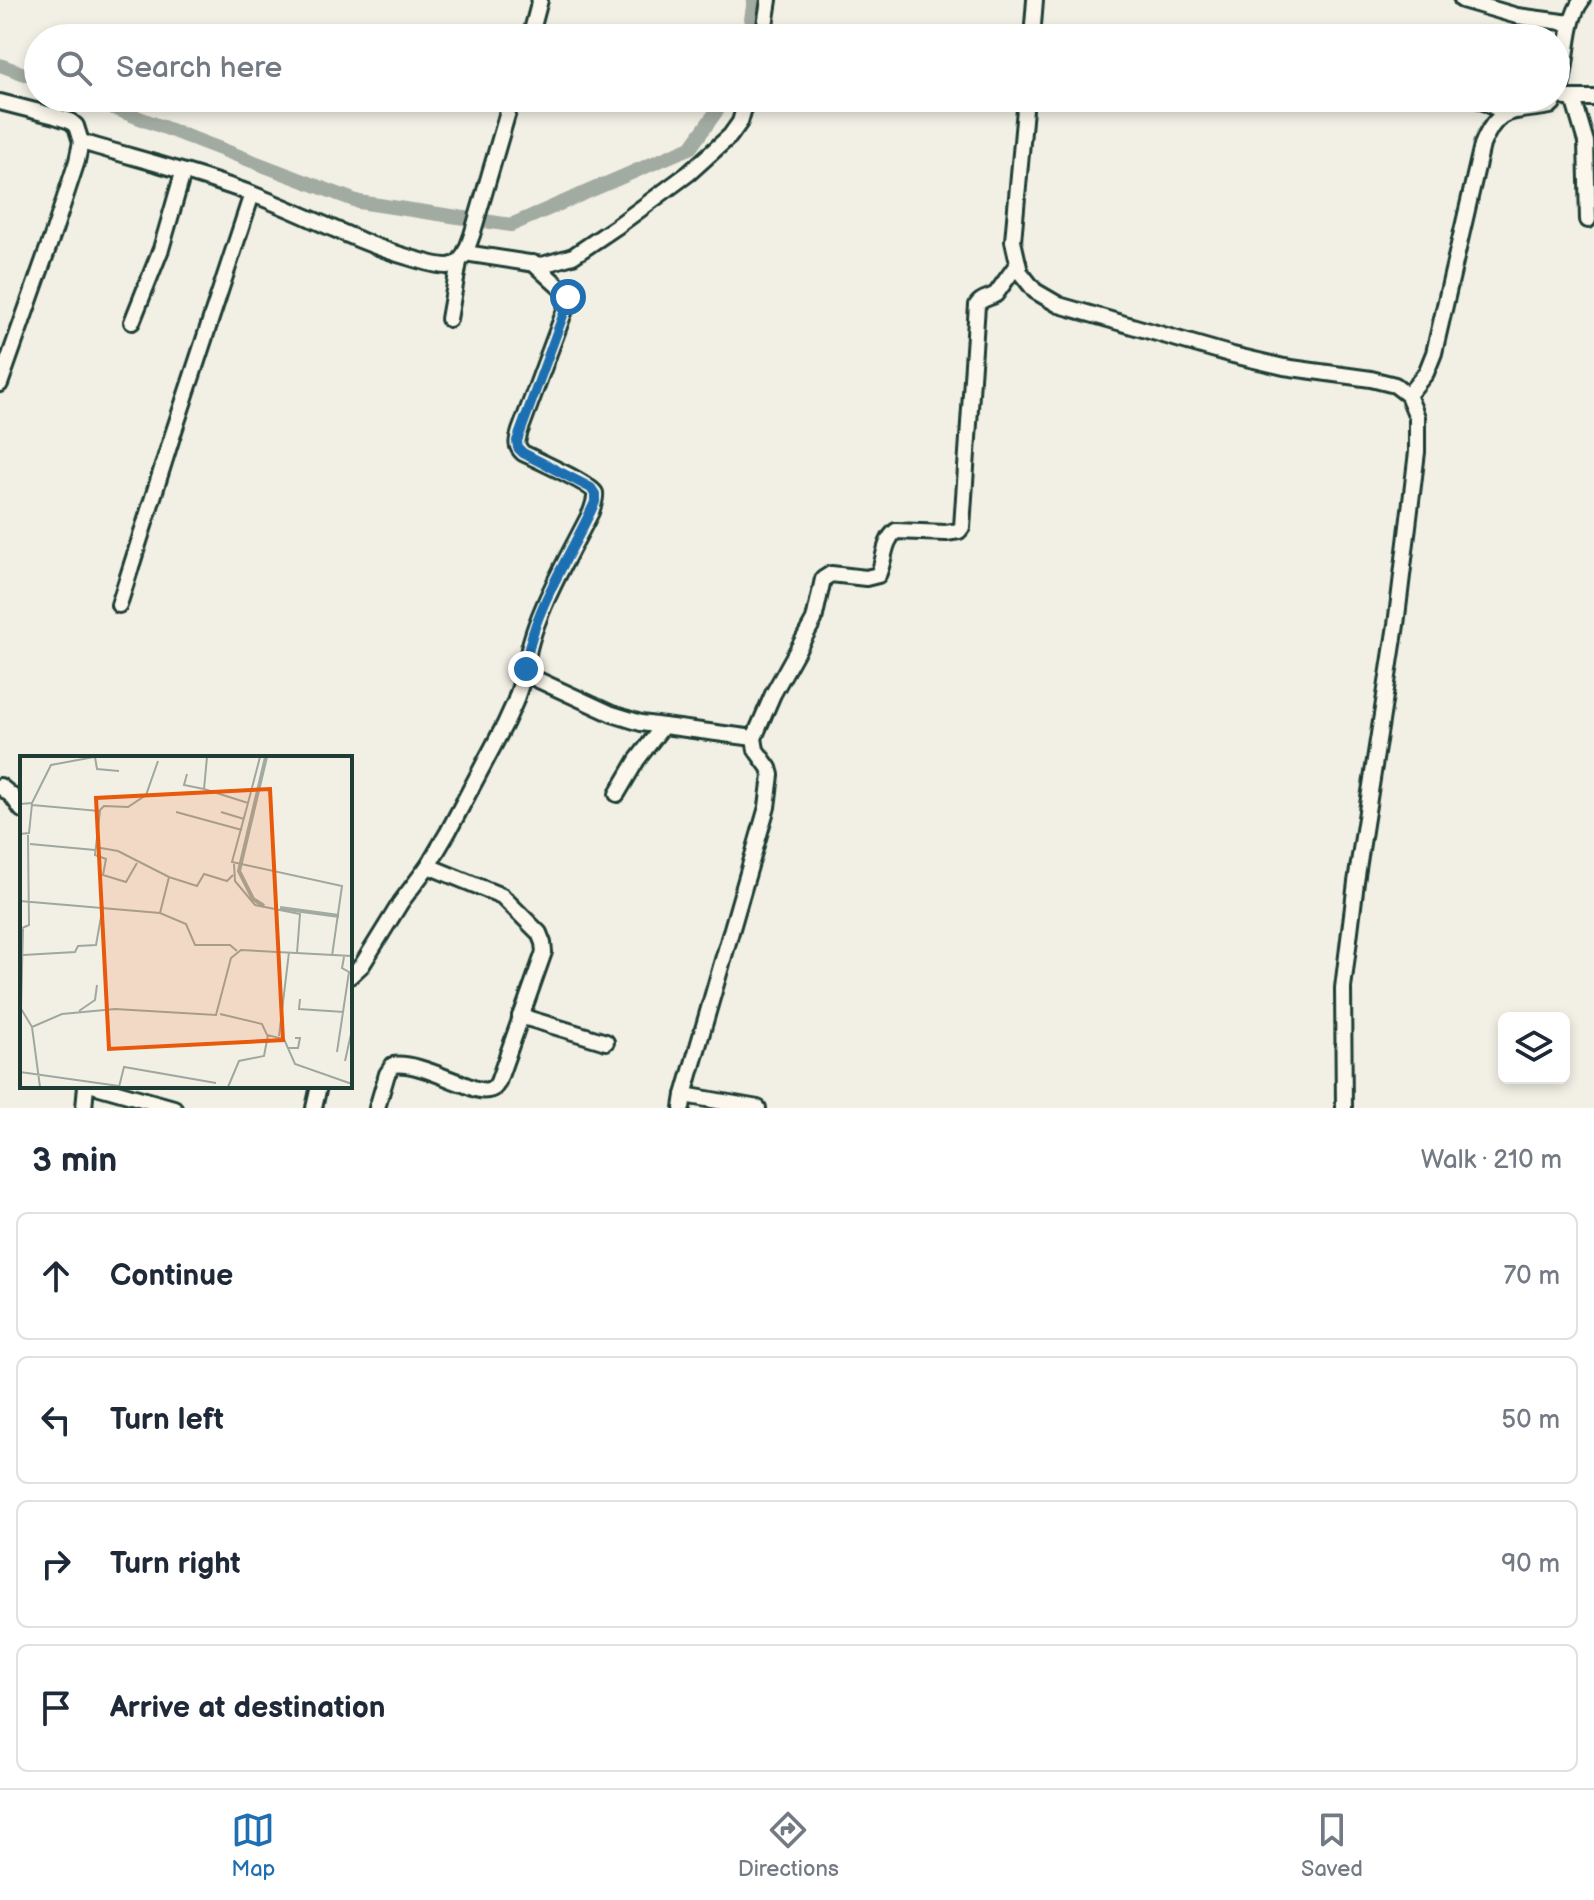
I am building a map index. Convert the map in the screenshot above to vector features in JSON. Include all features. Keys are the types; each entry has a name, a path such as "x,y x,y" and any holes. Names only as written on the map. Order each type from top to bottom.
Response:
{"street":[{"path":"534,24 540,0"},
{"path":"765,24 769,0"},
{"path":"1033,24 1035,0"},
{"path":"1462,0 1517,16 1570,23 1582,0"},
{"path":"1570,98 1594,98"},
{"path":"0,102 24,108"},
{"path":"1570,107 1586,142 1588,220"},
{"path":"0,384 54,231 81,142 76,126 70,121 39,112"},
{"path":"449,319 462,258 472,235 508,112"},
{"path":"81,142 252,194 393,253 444,266 452,266 462,258 542,265 573,256 689,173 730,136 743,112"},
{"path":"1025,112 1013,241 1020,272 1035,291 1059,305 1233,355 1284,367 1395,385 1408,395 1417,417 1417,452 1396,625 1356,882 1343,988 1344,1108"},
{"path":"1408,395 1426,373 1434,353 1482,145 1495,120 1512,112"},
{"path":"132,322 167,231 183,173"},
{"path":"119,605 252,194"},
{"path":"352,974 362,965 401,902 428,866 505,724 550,592 595,502 591,488 518,448 520,431 568,302 565,292 533,263"},
{"path":"758,1108 683,1101 767,807 771,775 756,750 754,738 773,694 814,620 823,579 831,574 866,578 878,575 890,534 896,531 946,533 959,531 962,527 977,305 983,298 996,294 1018,263"},
{"path":"526,669 536,679 612,714 641,723 754,738"},
{"path":"617,794 637,760 663,726"},
{"path":"0,786 20,807"},
{"path":"377,1108 387,1074 393,1065 414,1067 476,1089 487,1091 494,1088 544,952 539,933 502,896 428,866"},
{"path":"520,1016 606,1042"},
{"path":"84,1108 86,1088"},
{"path":"103,1088 174,1108"},
{"path":"314,1108 319,1088"}],"waterway":[{"path":"750,24 754,0"},
{"path":"0,65 24,74"},
{"path":"124,112 359,202 511,225 691,147 716,112"}],"route":[{"path":"526,669 529,649 550,592 595,502 591,488 523,453 517,441 568,297"}]}
